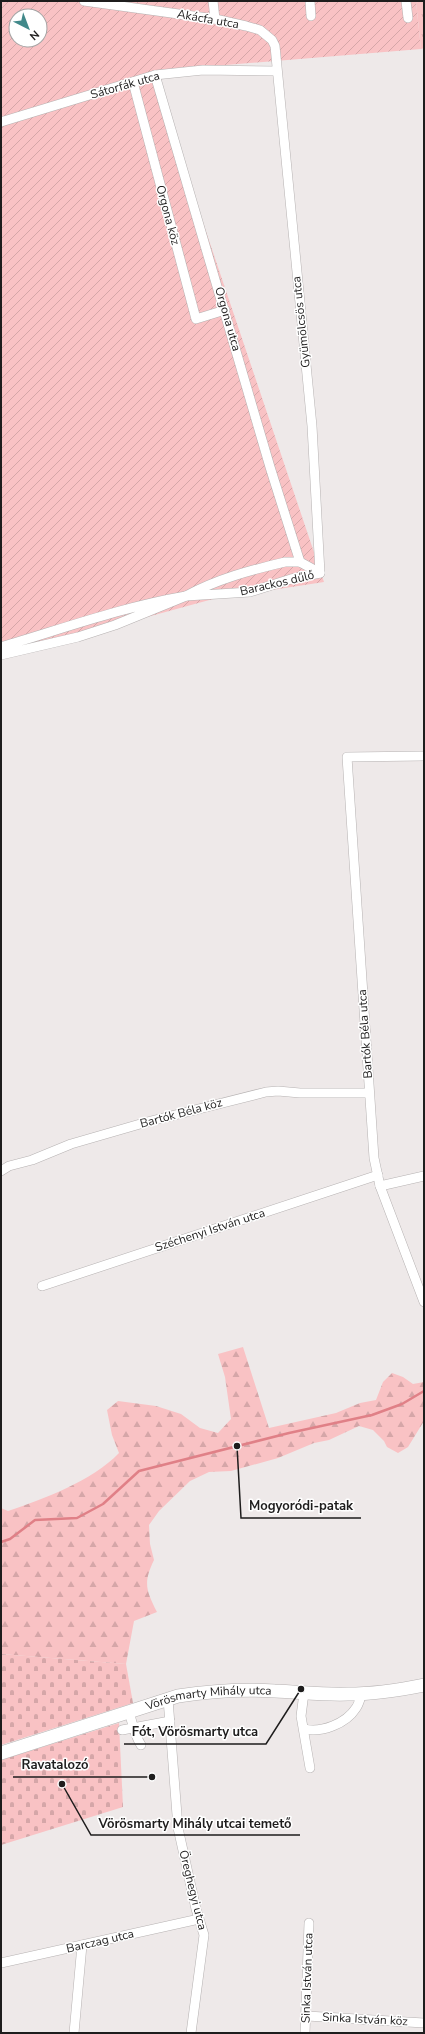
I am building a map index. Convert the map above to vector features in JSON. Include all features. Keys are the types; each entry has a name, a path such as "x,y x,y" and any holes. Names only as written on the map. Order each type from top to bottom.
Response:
{"main road":[{"name":"Vörösmarty Mihály utca","path":"1,1753 168,1699 207,1692 274,1691 362,1694 424,1685"}],"street":[{"name":"Akácfa utca","path":"84,1 101,2 214,19 260,30 272,40 275,46 276,71"},
{"path":"213,1 214,19"},
{"path":"310,1 311,16"},
{"path":"406,1 408,18"},
{"name":"Sátorfák utca","path":"1,122 155,75 203,70 276,71"},
{"name":"Gyümölcsös utca","path":"276,71 312,426 320,573"},
{"name":"Orgona utca","path":"155,75 300,562"},
{"name":"Orgona köz","path":"133,82 196,319 225,310"},
{"name":"Barackos dűlő","path":"1,655 78,637 115,625 186,596 202,587 246,571 285,562 300,562 320,573"},
{"name":"Barackos dűlő","path":"1,647 109,614 158,601 186,596 250,592 291,579 320,573"},
{"name":"Bartók Béla utca","path":"424,756 347,757 374,1158 380,1186 424,1302"},
{"name":"Bartók Béla köz","path":"1,1171 9,1166 32,1160 71,1144 154,1120 266,1092 369,1093"},
{"name":"Széchenyi István utca","path":"42,1286 378,1175"},
{"path":"380,1186 424,1176"},
{"path":"304,1693 301,1716 310,1768"},
{"path":"304,1729 324,1730 339,1723 356,1709 362,1694"},
{"name":"Öreghegyi utca","path":"168,1699 178,1828 204,1935 191,2033"},
{"path":"129,1712 134,1734 141,1745"},
{"path":"122,1730 134,1729 170,1721"},
{"name":"Barczag utca","path":"1,1963 199,1919"},
{"name":"Sinka István utca","path":"305,2033 307,2016 309,1923"},
{"path":"74,2033 82,1945"},
{"name":"Sinka István köz","path":"307,2016 424,2023"}],"green space":[{"path":"1,1 416,1 421,49 152,71 324,582 213,599 1,657"},
{"path":"416,1 424,1 424,48 421,49"},
{"path":"243,1347 269,1428 336,1413 360,1403 376,1400 383,1382 392,1373 403,1377 413,1384 424,1382 424,1421 408,1447 398,1453 387,1447 384,1441 373,1430 359,1426 329,1440 314,1443 278,1458 231,1471 209,1472 190,1481 159,1511 149,1525 150,1544 154,1560 148,1575 147,1586 150,1598 157,1612 134,1621 126,1664 1,1654 1,1508 8,1511 52,1495 95,1472 119,1453 112,1435 107,1410 118,1401 156,1406 181,1414 200,1428 218,1433 231,1419 225,1377 218,1354"},
{"path":"1,1654 126,1664 133,1703 1,1745"},
{"path":"119,1723 123,1807 1,1845 1,1760"}],"waterway":[{"path":"1,1542 10,1539 35,1520 77,1518 103,1504 139,1471 289,1433 372,1415 402,1404 424,1391"}],"place":[{"name":"Mogyoródi-patak","path":"237,1446"},
{"name":"Fót, Vörösmarty utca","path":"301,1689"},
{"name":"Ravatalozó","path":"152,1777"},
{"name":"Vörösmarty Mihály utcai temető","path":"62,1784"}]}
